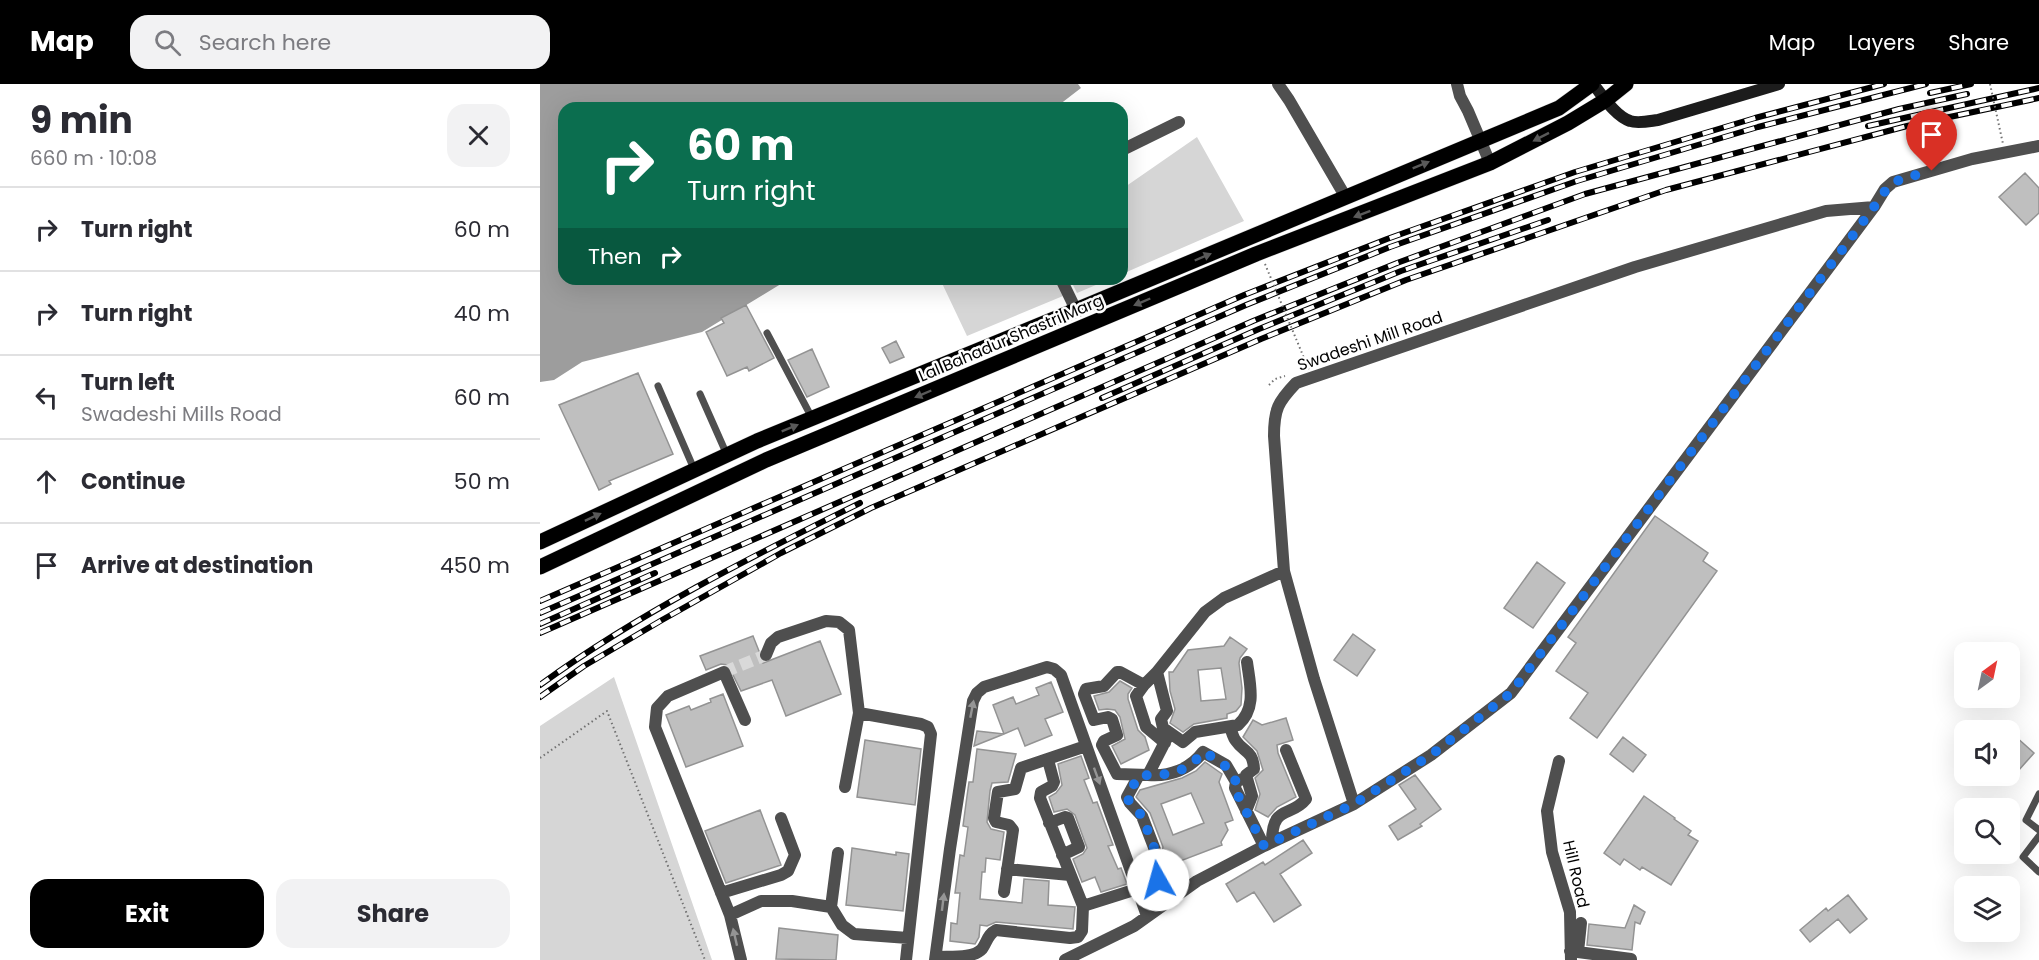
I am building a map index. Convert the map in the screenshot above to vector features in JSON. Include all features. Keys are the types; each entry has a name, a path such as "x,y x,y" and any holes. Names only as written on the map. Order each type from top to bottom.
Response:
{"main road":[{"name":"Lal Bahadur Shastri Marg","path":"540,542 758,441 1559,108 1593,84"},
{"name":"Lal Bahadur Shastri Marg","path":"540,567 766,460 1256,254 1490,163 1568,123 1606,100 1626,84"},
{"path":"1559,108 1568,123"},
{"path":"1160,275 1167,292"},
{"path":"1034,328 1040,345"},
{"path":"945,364 954,381"},
{"path":"758,441 766,460"}],"street":[{"path":"1278,84 1345,196"},
{"path":"1457,84 1460,96 1490,163"},
{"path":"1593,84 1622,117 1631,122 1658,120 1779,84"},
{"path":"1128,147 1179,122"},
{"path":"1065,960 1134,926 1197,881 1268,844 1354,804 1431,755 1511,693 1874,207 1885,189 1893,182 1972,159 2039,146"},
{"name":"Swadeshi Mill Road","path":"1354,804 1349,781 1314,679 1284,571 1274,416 1280,399 1296,383 1635,267 1826,211 1874,207"},
{"path":"1064,285 1076,310"},
{"path":"1268,844 1246,811 1252,796 1241,780 1226,765 1203,752 1146,727 1136,696 1204,612 1224,598 1284,571"},
{"path":"766,655 771,643 778,637 826,621 839,622 849,630 859,713 845,787"},
{"path":"1183,742 1195,732 1238,725 1249,712 1252,698 1247,662"},
{"path":"1048,760 1054,782 1052,786 1041,792 1040,798 1083,906 1082,931 1078,937 1070,938 996,930 992,932 981,950 975,954 936,959 973,701 984,687 1047,667 1061,675 1147,916"},
{"path":"741,960 730,915 655,727 657,708 668,696 724,672 745,720"},
{"path":"1144,685 1116,672 1104,686 1086,689 1084,694 1094,720 1108,717 1112,719 1117,735 1104,741 1102,745 1116,774 1166,775 1188,766 1196,761 1203,752"},
{"path":"1156,672 1167,711 1161,723 1167,738"},
{"path":"859,713 921,724 928,727 931,734 906,960"},
{"path":"1230,727 1235,740 1249,751 1255,766 1241,780"},
{"path":"1158,880 1150,862 1155,852 1154,846 1142,816 1127,797 1167,738"},
{"path":"1004,892 1013,830 1009,825 996,822 994,818 997,794 1001,790 1015,789 1021,768 1086,746"},
{"path":"1268,844 1272,828 1282,813 1304,803 1306,799 1286,750"},
{"name":"Hill Road","path":"1559,761 1547,811 1552,852 1569,912 1573,955"},
{"path":"721,893 788,871 795,855 781,818"},
{"path":"1049,823 1068,818 1079,847 1062,855"},
{"path":"838,853 831,907 842,925 854,934 908,938"},
{"path":"1008,869 1070,874"},
{"path":"1083,906 1137,889"},
{"path":"730,915 761,901 792,901 831,907"},
{"path":"1581,923 1573,955 1631,959"}],"lane":[{"path":"767,333 812,419"},
{"path":"658,386 695,470"},
{"path":"700,394 727,455"},
{"path":"2039,794 2026,820 2039,830"},
{"path":"2039,836 2023,857 2039,872"}],"path":[{"path":"1990,84 2003,144"},
{"path":"1265,264 1309,370"},
{"path":"1269,384 1275,379"},
{"path":"540,758 607,711 705,960"}],"shaded area":[{"path":"540,84 1078,84 1081,88 1063,102 558,102 558,285 779,285 702,332 582,362 554,380 540,382"},
{"path":"1197,137 1244,221 1128,271 1128,185"},
{"path":"943,285 1058,285 1063,296 967,336"},
{"path":"1073,285 1096,285 1077,293"},
{"path":"614,677 712,960 540,960 540,726"}],"building":[{"path":"2025,173 2039,188 2039,213 2026,225 1999,197"},
{"path":"746,305 774,358 749,371 747,367 727,376 706,332 724,323 721,318"},
{"path":"896,341 904,357 890,363 882,348"},
{"path":"812,349 829,387 807,397 788,360"},
{"path":"638,373 673,454 609,481 611,484 599,490 559,405"},
{"path":"1655,516 1708,553 1703,561 1717,571 1597,738 1570,718 1588,693 1556,671 1576,643 1568,637"},
{"path":"1537,562 1565,583 1533,628 1504,608"},
{"path":"1353,634 1375,650 1357,676 1334,660"},
{"path":"753,636 759,651 758,657 763,663 820,641 841,694 786,716 772,680 741,691 728,665 721,664 706,670 700,656"},
{"path":"1230,637 1247,649 1239,663 1242,688 1241,705 1236,711 1227,714 1227,718 1194,724 1183,732 1170,723 1175,709 1170,691 1169,672 1173,672 1188,650 1224,646","holes":["1221,668 1226,699 1201,701 1198,670"]},
{"path":"1120,681 1132,688 1128,699 1138,730 1145,737 1149,750 1121,764 1112,746 1125,739 1120,717 1115,710 1099,710 1094,696 1109,692"},
{"path":"1051,682 1063,712 1045,719 1052,735 1025,746 1018,728 1004,734 993,705 1013,697 1016,704 1039,695 1036,688"},
{"path":"723,694 743,746 686,767 666,715 689,706 691,710"},
{"path":"1286,718 1293,740 1277,745 1278,753 1296,797 1277,807 1268,817 1255,810 1260,794 1255,778 1263,770 1257,751 1243,737 1253,720 1262,725"},
{"path":"977,731 1004,734 974,746"},
{"path":"1623,737 1646,755 1633,772 1610,754"},
{"path":"865,740 921,749 915,805 857,797"},
{"path":"2020,740 2034,753 2020,769"},
{"path":"977,749 1016,754 1008,782 992,783 990,791 987,822 991,829 1004,832 1000,860 986,858 985,872 982,872 980,899 1022,903 1024,879 1049,881 1048,905 1075,907 1073,929 996,922 987,926 980,925 979,937 975,944 950,941 951,923 957,924 960,893 955,893 960,855 964,856 968,827 963,826 969,782 973,782"},
{"path":"1081,756 1089,778 1084,780 1093,803 1097,802 1113,845 1108,846 1127,884 1101,892 1095,877 1082,882 1073,859 1083,854 1087,848 1075,815 1067,809 1054,812 1049,797 1056,793 1062,785 1058,764"},
{"path":"1205,762 1222,774 1219,782 1233,820 1225,823 1228,830 1221,842 1222,845 1180,861 1172,876 1163,871 1159,862 1163,847 1150,813 1136,797 1140,790 1182,778 1196,771","holes":["1191,793 1204,823 1173,835 1161,804"]},
{"path":"1415,775 1441,809 1420,824 1422,826 1398,840 1389,826 1416,809 1399,785"},
{"path":"1644,796 1691,831 1688,835 1698,841 1671,885 1642,867 1640,870 1624,859 1620,865 1604,853"},
{"path":"760,810 781,865 726,883 705,831"},
{"path":"1303,840 1312,853 1280,874 1301,905 1274,922 1254,892 1237,902 1226,884 1263,862 1265,865"},
{"path":"852,848 896,855 896,852 909,854 903,911 846,905"},
{"path":"1848,895 1867,919 1850,933 1838,919 1810,942 1800,930 1826,908 1828,911"},
{"path":"1634,905 1645,912 1640,924 1635,922 1632,950 1587,945 1589,924 1625,928"},
{"path":"779,928 838,935 836,960 776,959"}],"tunnel":[{"path":"724,672 766,655"}],"railway":[{"path":"540,601 1244,295 1387,239 1575,172 1755,118 1884,84"},
{"path":"540,613 1246,305 1390,247 1577,181 1758,127 1926,84"},
{"path":"1930,93 1971,84"},
{"path":"1868,126 2039,88"},
{"path":"540,633 1253,321 1397,263 1585,194 1899,109 1967,94"},
{"path":"540,697 584,666 662,620 781,553 871,508 1261,339 1406,280 1666,190 1907,126 2039,98"},
{"path":"1102,398 1259,329 1401,271 1548,220"},
{"path":"540,685 616,634 696,587 860,503"},
{"path":"540,624 655,573"}],"route":[{"path":"1158,880 1150,865 1155,852 1154,846 1142,816 1127,797 1139,775 1166,775 1188,766 1196,761 1203,752 1226,765 1236,782 1234,788 1264,846 1354,804 1431,755 1511,693 1874,207 1885,189 1893,182 1932,171"}]}
